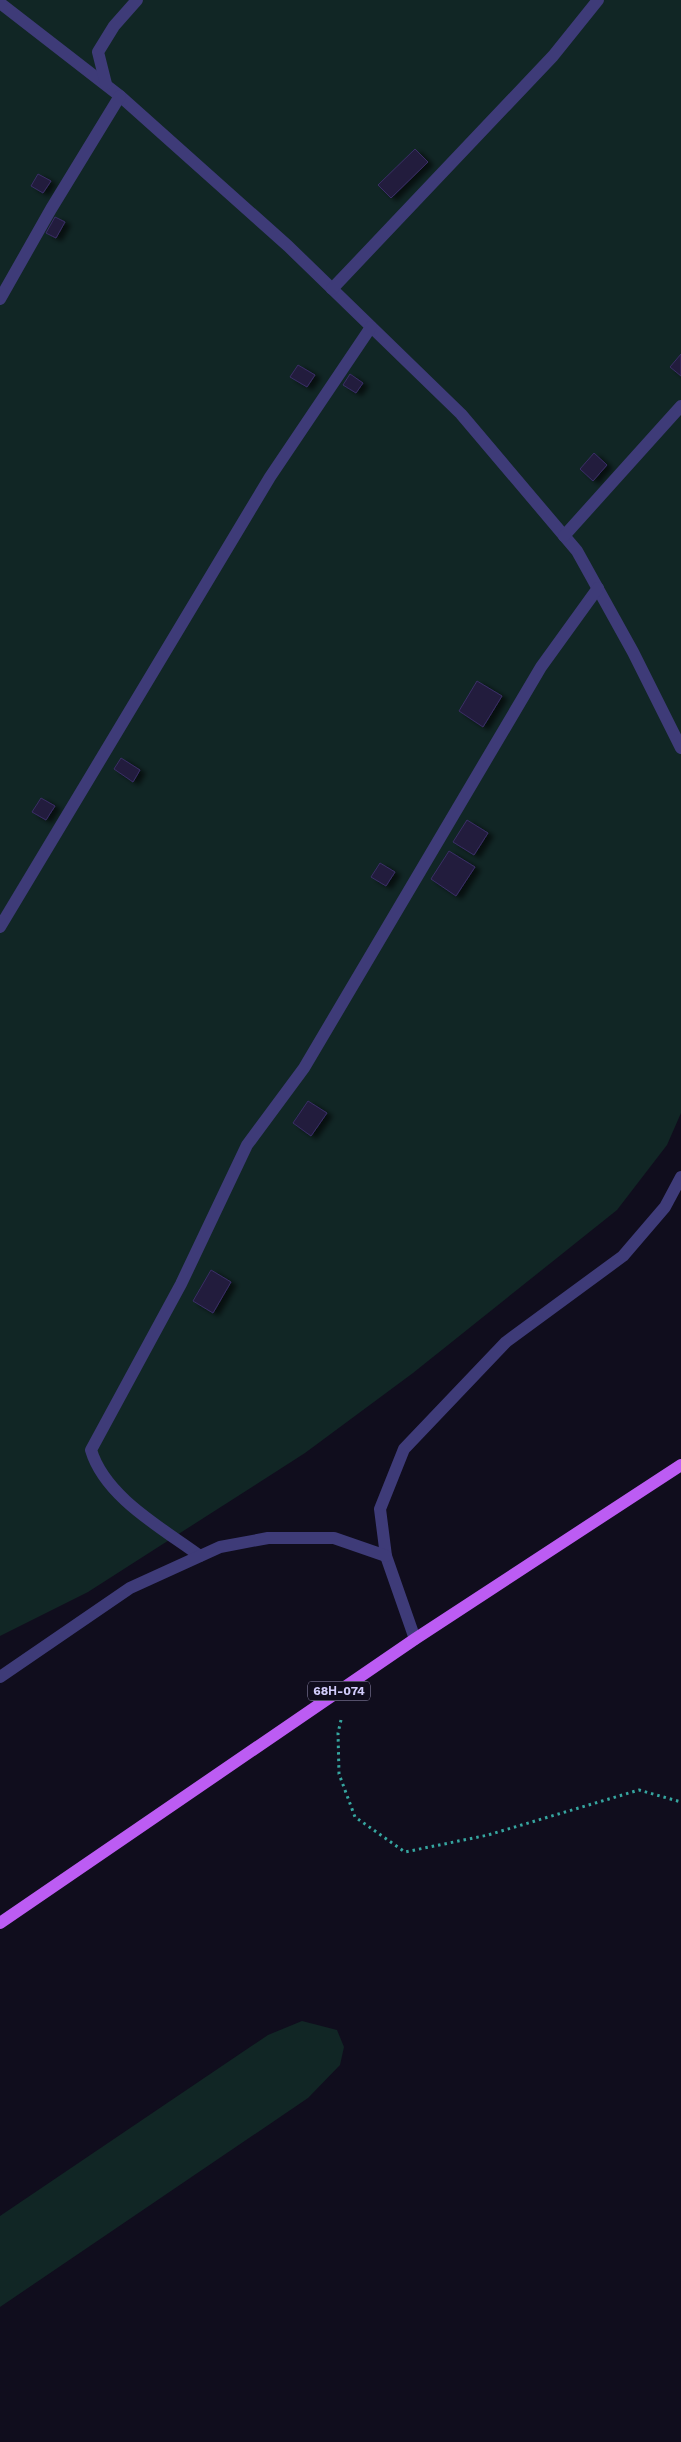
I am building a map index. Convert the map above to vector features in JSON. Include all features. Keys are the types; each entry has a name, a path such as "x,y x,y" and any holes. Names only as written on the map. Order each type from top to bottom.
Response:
{"main road":[{"name":"68Н-074","path":"0,1923 415,1639 681,1465"}],"lane":[{"path":"106,84 98,52 114,26 137,0"},
{"path":"332,289 553,56 598,0"},
{"path":"0,3 120,96 332,289 461,414 577,551 633,652 681,748"},
{"path":"0,299 51,209 120,96"},
{"path":"0,927 270,477 371,327"},
{"path":"564,536 681,406"},
{"path":"200,1556 118,1495 96,1466 91,1450 181,1284 247,1145 304,1068 541,667 598,588"},
{"path":"415,1639 386,1556 380,1509 404,1449 506,1342 624,1256 665,1207 681,1177"},
{"path":"0,1676 130,1588 220,1547 268,1538 334,1538 386,1556"}],"path":[{"path":"351,1683 338,1733 339,1774 355,1818 405,1852 488,1835 639,1790 681,1802"}],"green space":[{"path":"0,0 681,0 681,1113 667,1145 617,1210 413,1373 305,1453 88,1592 0,1636"},
{"path":"302,2021 337,2030 344,2047 340,2065 308,2098 0,2307 0,2216 268,2035"}],"building":[{"path":"415,149 428,162 391,198 378,185"},
{"path":"38,174 51,181 43,193 31,186"},
{"path":"55,217 65,222 56,238 46,233"},
{"path":"681,354 681,376 670,367"},
{"path":"298,365 315,375 307,387 290,377"},
{"path":"350,374 363,383 356,393 343,385"},
{"path":"594,453 607,465 593,481 580,469"},
{"path":"477,681 502,696 483,727 459,711"},
{"path":"121,758 140,770 133,782 114,769"},
{"path":"41,798 55,806 46,820 32,812"},
{"path":"467,820 488,833 474,855 453,842"},
{"path":"449,851 475,867 456,896 431,879"},
{"path":"380,863 395,872 386,886 371,877"},
{"path":"308,1101 327,1113 311,1136 293,1123"},
{"path":"211,1270 231,1282 213,1313 193,1301"}]}
